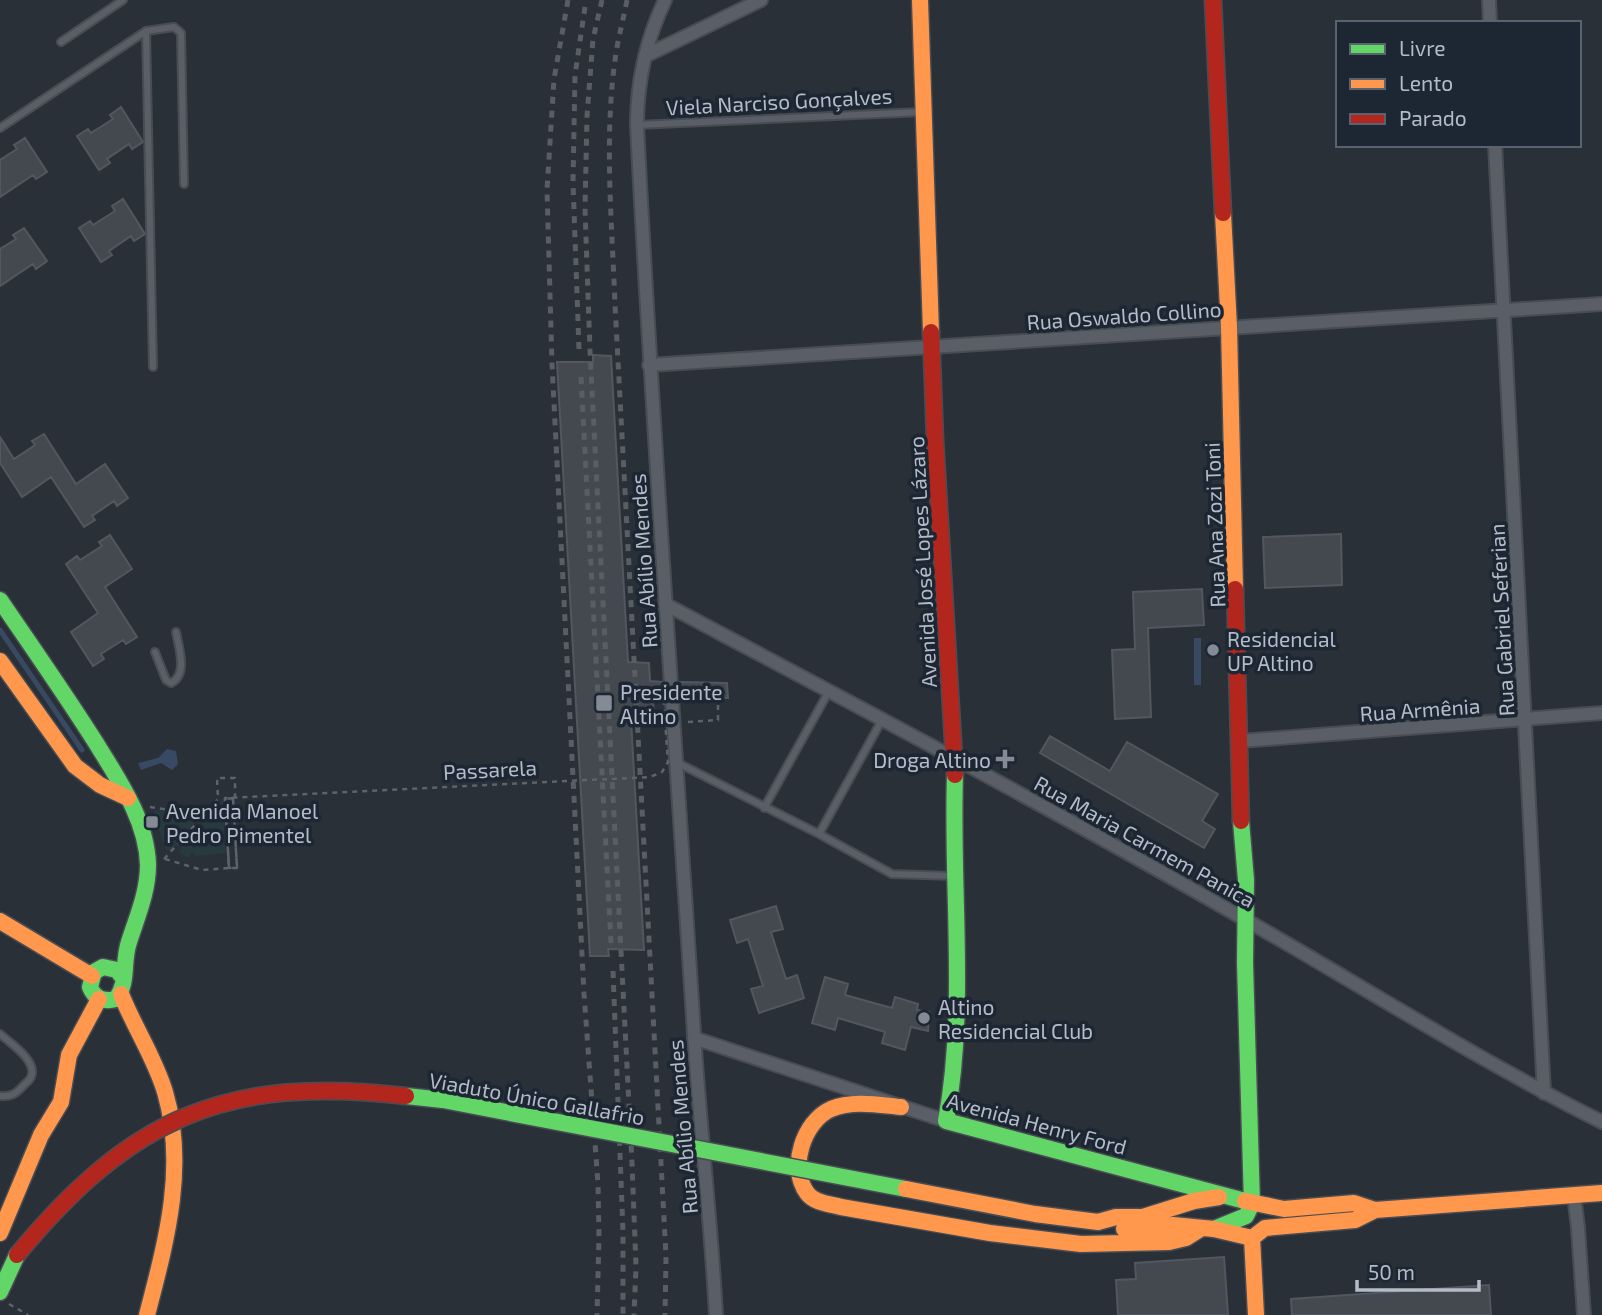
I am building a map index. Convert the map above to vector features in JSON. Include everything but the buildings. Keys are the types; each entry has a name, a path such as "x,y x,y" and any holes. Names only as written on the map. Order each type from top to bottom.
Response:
{"main road":[{"name":"Avenida José Lopes Lázaro","path":"920,0 932,348 955,759 958,955 953,1076 946,1121"},
{"name":"Rua Ana Zozi Toni","path":"1213,0 1229,327 1242,851 1246,880 1252,1204"},
{"path":"0,600 85,725 130,801 144,841 148,862 144,900 113,993 69,1055 61,1102 36,1145 0,1233"},
{"path":"0,661 64,754 86,776 130,801"},
{"path":"86,776 112,771"},
{"path":"0,921 92,976"},
{"path":"107,967 127,946"},
{"path":"113,993 94,996 90,987 92,976 98,969 107,967 117,970 113,993 146,1047 164,1091 175,1131 177,1158 169,1233 147,1315"},
{"name":"Viaduto Único Gallafrio","path":"0,1292 17,1255 45,1218 92,1172 146,1133 201,1110 240,1098 326,1090 443,1100 1035,1214 1098,1222 1112,1229 1150,1229 1173,1225 1252,1238"},
{"path":"901,1107 856,1104 837,1106 812,1122 807,1130 799,1161 802,1186 811,1197 868,1211 1014,1237 1117,1246 1185,1239 1246,1216 1252,1204"},
{"name":"Avenida Henry Ford","path":"946,1121 1252,1204 1284,1209 1354,1203 1375,1210"},
{"path":"1229,1196 1250,1176"},
{"name":"Avenida Henry Ford","path":"1252,1238 1265,1228 1355,1220 1375,1210 1602,1193"},
{"name":"Viaduto Único Gallafrio","path":"1098,1222 1116,1217 1143,1217 1194,1201 1229,1196"},
{"path":"1252,1238 1256,1315"}],"street":[{"name":"Rua Abílio Mendes","path":"664,0 654,23 639,80 637,125 649,365 678,763 694,1038 716,1315"},
{"path":"645,56 761,0"},
{"path":"1489,0 1490,21"},
{"name":"Rua Gabriel Seferian","path":"1495,147 1544,1093"},
{"name":"Rua Oswaldo Collino","path":"649,365 1602,304"},
{"name":"Rua Maria Carmem Panica","path":"665,604 955,759 1245,919 1544,1093 1602,1122"},
{"name":"Rua Armênia","path":"1241,741 1602,713"},
{"name":"Avenida Henry Ford","path":"694,1038 946,1121"},
{"path":"1574,1195 1584,1315"}],"lane":[{"path":"61,42 123,0"},
{"path":"0,128 146,31 174,27 181,33 184,184"},
{"path":"146,31 153,367"},
{"name":"Viela Narciso Gonçalves","path":"637,125 924,112"},
{"path":"155,652 166,680 175,682 180,676 181,666 176,632"},
{"path":"764,808 829,691"},
{"path":"819,834 882,720"},
{"path":"678,763 892,874 957,876"},
{"path":"0,1034 26,1058 32,1068 31,1077 17,1093 9,1097 0,1096"}],"path":[{"name":"Passarela","path":"235,798 650,777 662,772 668,762 663,691 718,691 718,720 675,723"},
{"path":"164,859 218,799 217,778 235,778 235,798 225,798 226,812 228,840 229,868 237,867 233,798 225,799 229,868"},
{"path":"148,862 164,859 202,870 237,867 233,798 225,799 227,840"},
{"path":"130,801 204,815"},
{"path":"16,1307 28,1315"}],"green space":[{"path":"223,798 226,853 195,856 193,852 188,858 180,853 181,846"},
{"path":"156,810 199,817 170,851 166,849 153,813"}],"water":[{"path":"1194,638 1201,638 1201,685 1194,685"},
{"path":"167,749 176,751 178,764 172,770 161,763 141,770 138,763 158,758"}],"waterway":[{"path":"0,630 82,750"}],"railway":[{"path":"568,0 554,79 547,190 552,364 584,994 598,1184 597,1315"},
{"path":"579,349 573,183 575,75 586,0"},
{"path":"602,0 593,39 587,116 585,209 632,1163 636,1266 634,1315"},
{"path":"627,0 617,47 609,143 615,305 666,1256 665,1315"},
{"path":"581,377 611,943"},
{"path":"613,971 623,1232 623,1315"}],"traffic: fast":[{"path":"0,600 113,771 143,832 148,875 127,949 123,986 116,999 108,1000 97,997 90,987 94,972 103,967 117,970 123,978"},
{"path":"955,775 956,1035 946,1121 1245,1201"},
{"path":"1214,1229 1246,1216 1252,1204 1245,963 1246,880 1241,821"},
{"path":"406,1096 443,1100 906,1189"},
{"path":"0,1292 17,1255"}],"traffic: slow":[{"path":"920,0 931,332"},
{"path":"1223,213 1229,327 1235,589"},
{"path":"0,661 75,766 100,785 128,798"},
{"path":"0,921 92,976"},
{"path":"121,994 161,1079 171,1120 174,1148 174,1176 167,1232 147,1315"},
{"path":"0,1233 41,1135 61,1102 69,1055 99,999"},
{"path":"901,1107 848,1105 839,1106 821,1115 807,1134 799,1158 801,1182 807,1193 822,1203 841,1207 990,1233 1081,1244 1169,1242 1186,1238 1202,1228"},
{"path":"906,1189 1035,1214"},
{"path":"1375,1210 1602,1193"},
{"path":"1035,1214 1098,1222 1116,1217 1143,1217 1194,1201 1219,1197"},
{"path":"1245,1201 1284,1209 1354,1203 1375,1210 1355,1220 1265,1228 1252,1238"},
{"path":"1124,1229 1150,1229 1173,1225 1214,1229 1252,1238"},
{"path":"1252,1238 1256,1315"}],"traffic: jam":[{"path":"1213,0 1223,213"},
{"path":"931,332 955,775"},
{"path":"1235,589 1241,821"},
{"path":"17,1255 59,1208 101,1169 143,1139 187,1116 234,1101 286,1093 343,1091 406,1096"}],"place":[{"name":"Residencial UP Altino","path":"1213,650"},
{"name":"Presidente Altino","path":"604,703"},
{"name":"Droga Altino","path":"1005,759"},
{"name":"Avenida Manoel Pedro Pimentel","path":"152,822"},
{"name":"Altino Residencial Club","path":"924,1018"}]}
